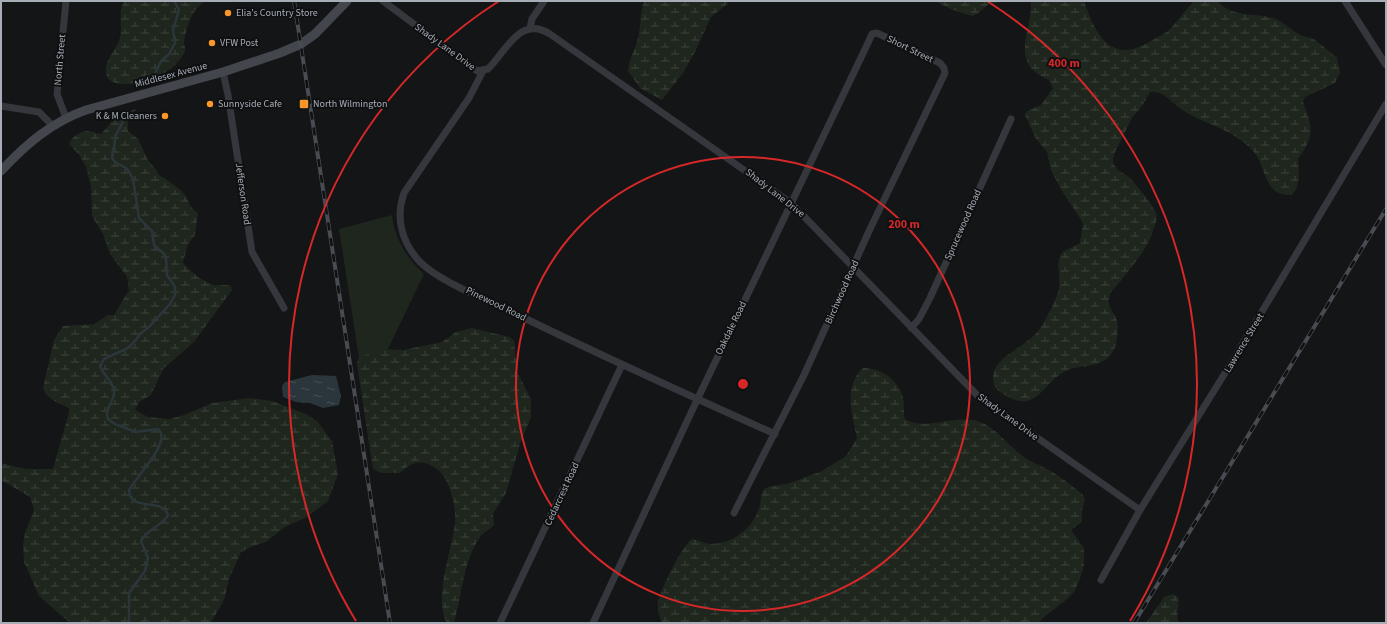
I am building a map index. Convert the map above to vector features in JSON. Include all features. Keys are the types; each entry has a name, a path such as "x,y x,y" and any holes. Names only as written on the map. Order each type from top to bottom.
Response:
{"main road":[{"name":"Middlesex Avenue","path":"1,171 29,144 52,126 66,118 108,104 268,58 301,44 318,32 347,1"}],"street":[{"name":"North Street","path":"66,1 57,94 66,118"},
{"name":"Shady Lane Drive","path":"383,1 472,68 483,71 488,69 519,34 530,28 540,29 550,34 791,203 978,396 1140,510"},
{"path":"530,28 532,19 544,1"},
{"path":"1345,1 1386,65"},
{"name":"Oakdale Road","path":"593,623 697,400 872,34"},
{"name":"Short Street","path":"872,34 878,34 935,61 943,66 945,70"},
{"name":"Birchwood Road","path":"734,513 774,434 945,70"},
{"name":"Pinewood Road","path":"483,71 469,98 404,193 398,212 400,226 404,236 420,261 440,276 622,365 774,434"},
{"name":"Jefferson Road","path":"222,72 228,96 252,252 284,308"},
{"name":"Lawrence Street","path":"1101,580 1140,510 1230,365 1386,104"},
{"path":"1,106 39,112 52,126"},
{"name":"Sprucewood Road","path":"911,328 920,318 930,298 1011,119"},
{"name":"Cedarcrest Road","path":"500,623 622,365"}],"green space":[{"path":"125,1 206,1 197,8 190,19 184,43 185,51 178,62 162,75 148,81 120,84 112,82 107,77 106,70 108,61 120,37 121,9"},
{"path":"644,1 731,1 711,17 695,52 683,73 662,100 640,88 628,71 638,38"},
{"path":"934,1 1008,1 989,4 977,14 972,16 953,10"},
{"path":"1031,1 1084,1 1093,25 1099,35 1115,48 1124,50 1136,48 1166,33 1194,1 1217,1 1233,11 1275,19 1298,34 1313,39 1337,57 1340,73 1335,83 1305,97 1303,102 1309,118 1311,131 1304,151 1298,159 1298,183 1291,195 1282,194 1270,185 1254,152 1237,137 1187,113 1162,94 1150,92 1142,106 1132,118 1113,159 1113,163 1116,168 1129,177 1144,194 1154,209 1157,217 1152,235 1145,249 1112,291 1110,296 1109,304 1118,324 1114,350 1108,358 1102,362 1068,370 1051,382 1032,400 1024,401 1015,400 997,389 993,380 995,369 1005,357 1029,340 1041,327 1058,293 1060,256 1066,250 1080,243 1083,223 1062,191 1051,170 1047,152 1036,139 1025,115 1027,111 1041,105 1053,88 1049,80 1036,73 1029,65 1026,56 1025,46"},
{"path":"136,109 128,122 128,131 138,139 148,160 159,175 183,192 191,206 198,213 195,235 188,244 183,262 192,272 207,282 214,285 231,286 232,290 194,342 163,369 151,395 139,402 135,410 148,417 170,419 184,415 212,403 250,398 272,401 306,414 318,422 332,441 338,474 328,501 307,517 285,527 266,542 241,552 229,579 224,600 211,623 70,623 39,596 24,562 23,545 25,533 34,510 30,497 1,480 1,463 26,469 53,469 69,412 69,408 50,398 43,388 54,340 63,326 94,324 108,315 114,315 129,290 127,277 110,254 103,234 92,216 91,187 86,167 80,156 69,144 79,133 90,131 101,134 117,116"},
{"path":"392,215 395,232 402,247 424,274 365,397 339,229"},
{"path":"472,328 509,337 514,340 517,372 531,399 531,417 520,444 506,493 493,514 494,525 480,537 474,547 466,568 454,623 447,623 443,613 443,588 455,523 454,505 449,487 439,471 425,463 414,464 400,473 382,473 373,469 357,364 358,359 378,349 403,350 442,342 456,332"},
{"path":"863,368 869,368 881,372 891,378 902,394 905,419 922,424 971,420 986,424 1023,456 1047,469 1082,494 1085,499 1082,510 1082,522 1071,530 1084,548 1084,565 1079,582 1074,592 1039,623 662,622 658,607 660,596 677,559 692,539 710,544 727,541 734,538 753,521 760,505 763,490 768,487 790,483 822,471 846,456 857,438 851,410 851,392 857,375"},
{"path":"1173,594 1178,597 1177,617 1179,623 1146,623 1164,597"}],"water":[{"path":"312,375 336,376 341,396 339,405 323,408 310,403 296,402 283,397 282,386 285,382"}],"waterway":[{"path":"152,80 161,61 169,54 175,43 173,30 179,10 174,1"},
{"path":"127,111 127,114 116,135 112,158 115,162 126,168 133,179 139,218 152,231 154,245 164,254 166,259 167,275 175,287 175,295 170,304 149,327 140,334 128,348 104,359 100,366 112,384 114,391 113,398 107,411 108,419 115,424 136,432 158,429 161,435 161,442 157,450 129,490 131,497 135,501 160,507 165,510 168,515 162,522 147,533 141,541 148,558 145,571 129,593 129,623"},
{"path":"147,623 161,623"}],"railway":[{"path":"294,1 390,623"},
{"path":"1134,623 1386,209"}],"place":[{"name":"Elia's Country Store","path":"228,13"},
{"name":"VFW Post","path":"212,43"},
{"name":"Sunnyside Cafe","path":"210,104"},
{"name":"North Wilmington","path":"304,104"},
{"name":"K & M Cleaners","path":"165,116"}]}
